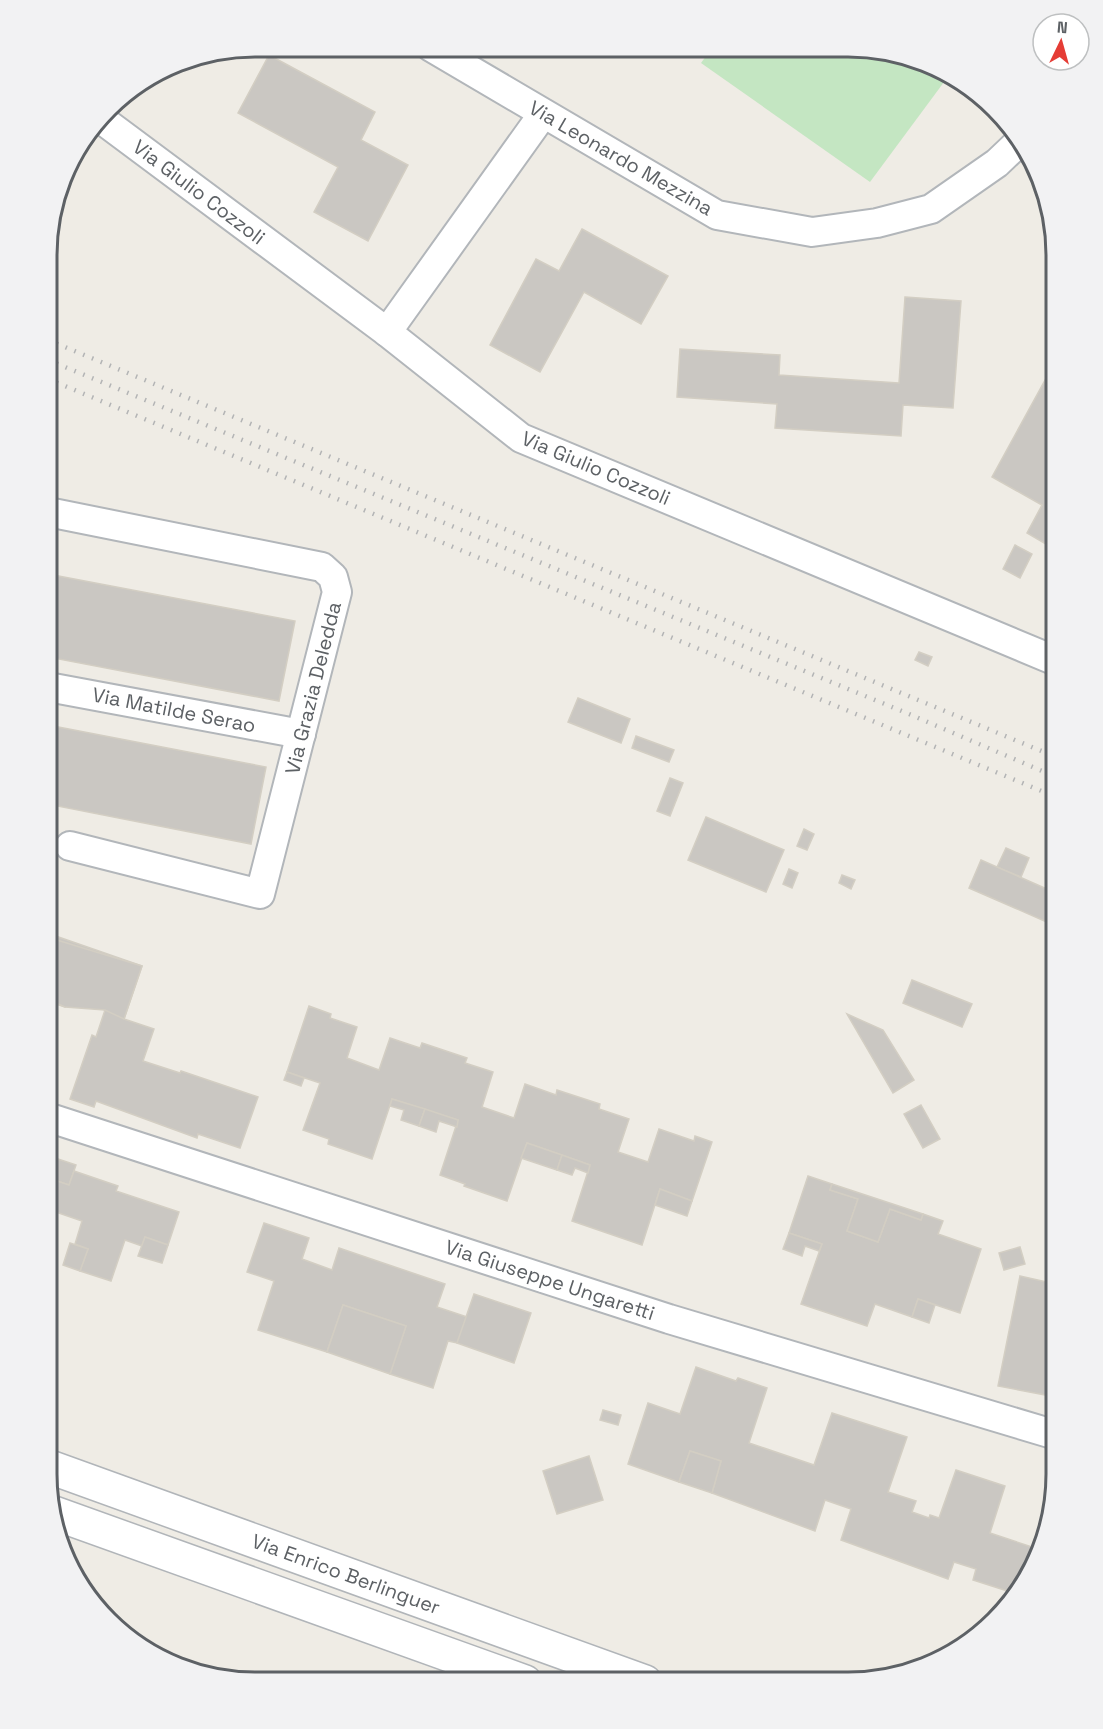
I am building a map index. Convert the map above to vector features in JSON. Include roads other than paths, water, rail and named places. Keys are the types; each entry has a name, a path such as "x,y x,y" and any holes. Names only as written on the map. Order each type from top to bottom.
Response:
{"main road":[{"name":"Via Enrico Berlinguer","path":"57,1470 617,1672"},
{"name":"Via Enrico Berlinguer","path":"62,1516 497,1672"}],"street":[{"name":"Via Leonardo Mezzina","path":"448,57 717,215 812,232 877,224 931,209 997,163 1013,147"},
{"path":"387,332 543,114"},
{"name":"Via Giulio Cozzoli","path":"107,124 387,332 521,438 1046,657"},
{"name":"Via Grazia Deledda","path":"57,514 322,567 333,577 337,592 260,894 70,846"},
{"name":"Via Matilde Serao","path":"57,689 301,734"},
{"name":"Via Giuseppe Ungaretti","path":"57,1120 669,1319 1046,1432"}],"railway":[{"path":"57,344 1046,753"},
{"path":"57,364 909,714 1046,773"},
{"path":"57,383 1046,793"}]}
